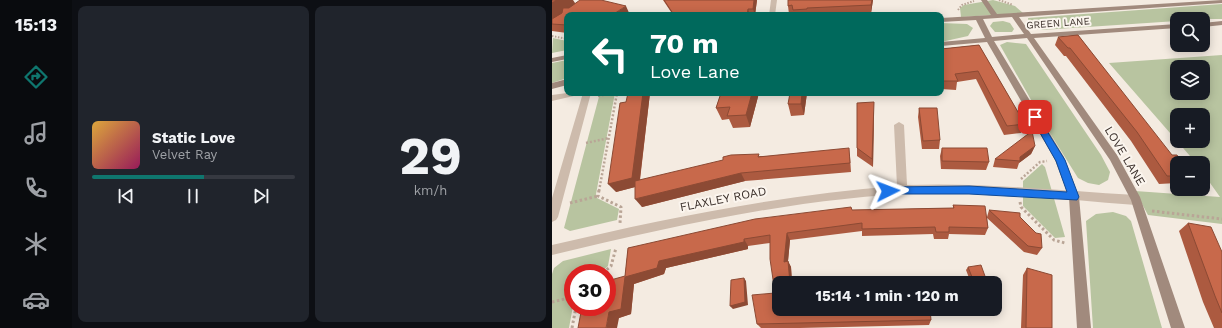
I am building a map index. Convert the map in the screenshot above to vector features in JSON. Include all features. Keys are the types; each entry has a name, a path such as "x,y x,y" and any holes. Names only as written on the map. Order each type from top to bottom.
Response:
{"street":[{"path":"772,12 774,0"},
{"path":"984,0 995,16"},
{"name":"GREEN LANE","path":"944,20 1222,1"},
{"name":"LOVE LANE","path":"1014,15 1114,158 1140,210 1178,328"},
{"path":"979,18 990,40 1060,160 1074,197 1084,328"},
{"path":"1210,24 1222,23"},
{"name":"GREEN LANE","path":"944,44 1028,36 1170,26"},
{"path":"552,60 564,58"},
{"path":"552,86 564,83"},
{"path":"553,212 586,96"},
{"path":"899,125 902,190"},
{"name":"FLAXLEY ROAD","path":"552,250 690,218 768,204 902,190 969,190 1136,200"}],"lane":[{"path":"552,98 564,96"}],"path":[{"path":"959,19 959,8 962,5 984,0"},
{"path":"552,36 564,39"},
{"path":"598,196 616,96"},
{"path":"572,146 609,138"},
{"path":"553,212 598,196 621,207 619,234 612,264"},
{"path":"1140,210 1222,219"},
{"path":"552,302 564,299"},
{"path":"572,328 574,316"}],"green space":[{"path":"993,0 1015,6 1023,13 961,17 960,8 964,5"},
{"path":"1222,4 1222,19 1210,19 1210,12 1170,12 1170,21 1042,30 1032,27 1028,18"},
{"path":"1003,21 1010,23 1014,29 1012,32 995,32 990,26 993,22"},
{"path":"944,23 967,24 973,28 968,36 944,41"},
{"path":"553,38 564,40 564,51 552,53"},
{"path":"1007,42 1026,44 1101,155 1110,172 1108,180 1099,185 1088,183 1078,178 1048,130 1000,45"},
{"path":"1222,55 1222,224 1148,215 1135,191 1170,193 1170,196 1220,197 1210,183 1210,156 1190,156 1183,148 1210,148 1210,108 1170,108 1170,133 1109,63"},
{"path":"564,61 564,79 552,83 552,63"},
{"path":"599,96 614,96 596,194 597,198 619,209 617,220 570,231 564,228"},
{"path":"1042,164 1045,167 1065,237 1055,238 1023,206 1023,181"},
{"path":"1113,212 1126,216 1131,221 1162,328 1093,328 1086,221 1096,214"},
{"path":"611,249 608,264 564,264 564,316 571,316 569,328 552,328 552,274 554,268 563,261"}],"building":[{"path":"580,0 601,0 626,6 617,12 564,12 564,25 552,24 552,19 562,13 563,8 569,8"},
{"path":"664,0 754,0 753,9 748,9 748,12 672,12"},
{"path":"788,0 872,0 871,5 793,10 792,5 788,6"},
{"path":"1078,35 1172,155 1177,155 1170,156 1170,176 1167,176 1137,132 1070,48 1068,48 1058,37"},
{"path":"979,45 1025,124 1007,126 978,71 955,74 958,81 944,81 944,49"},
{"path":"627,96 643,96 632,178 608,184 620,103 626,102"},
{"path":"720,96 751,96 746,115 727,116 730,107 716,108"},
{"path":"789,96 802,96 801,104 788,104"},
{"path":"874,102 872,159 857,148 857,103"},
{"path":"919,108 937,108 940,140 923,141"},
{"path":"1032,131 1035,146 1020,157 1020,161 995,159"},
{"path":"849,148 850,163 741,173 635,199 635,181 723,160 723,157 731,155 759,154 758,157"},
{"path":"942,148 987,148 989,162 942,161"},
{"path":"953,205 985,206 988,228 949,227 949,232 936,232 935,227 862,229 862,223 787,233 784,262 788,261 789,276 772,276 770,259 770,235 744,239 744,242 659,261 657,268 625,277 621,309 616,310 616,278 625,276 628,248 755,219 851,207 852,210 954,208"},
{"path":"989,210 1020,213 1020,217 1036,233 1041,234 1042,248 1028,246"},
{"path":"1188,223 1211,227 1222,252 1222,313 1215,296"},
{"path":"981,265 985,276 972,276 968,267"},
{"path":"1027,268 1052,275 1052,328 1026,328"},
{"path":"744,278 745,302 730,306 731,280"},
{"path":"772,293 772,316 931,316 931,320 757,324 752,295"},
{"path":"580,316 608,316 606,328 578,328"}],"route":[{"path":"888,191 969,190 1074,197 1060,160 1035,117"}]}
